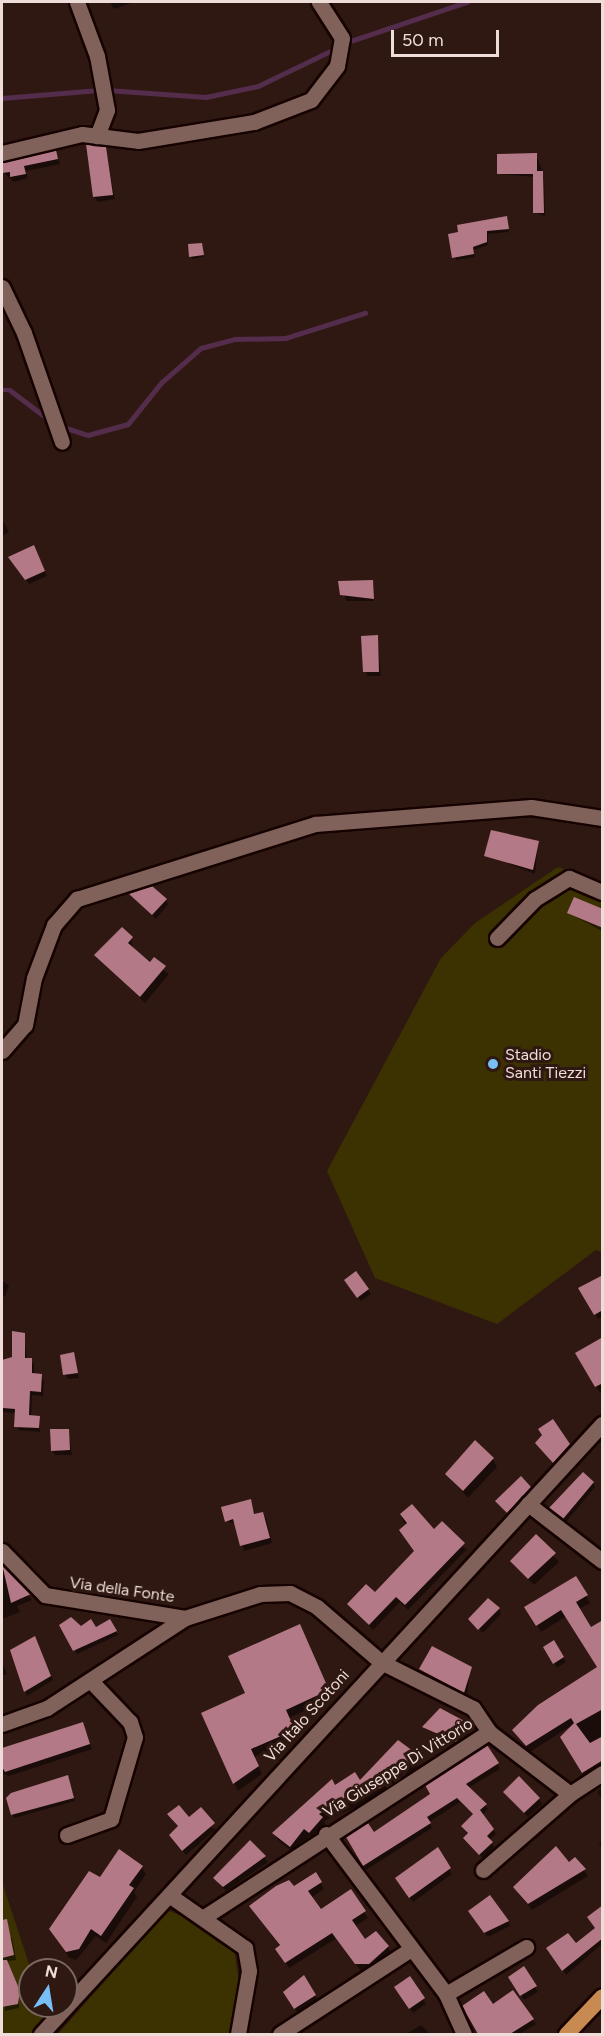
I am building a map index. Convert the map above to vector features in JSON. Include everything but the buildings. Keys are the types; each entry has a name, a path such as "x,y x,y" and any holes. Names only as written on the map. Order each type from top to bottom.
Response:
{"main road":[{"path":"566,2034 603,1996"}],"street":[{"path":"76,2 97,56 107,110 97,136"},
{"path":"2,153 82,134 138,141 254,122 311,100 337,66 342,38 319,2"},
{"path":"2,286 24,333 62,442"},
{"path":"2,1051 25,1025 34,978 54,925 77,899 315,824 531,807 603,818"},
{"path":"497,938 535,899 569,878 603,892"},
{"name":"Via Italo Scotoni","path":"41,2034 381,1662 603,1424"},
{"path":"528,1504 603,1561"},
{"name":"Via della Fonte","path":"2,1551 45,1595 185,1618"},
{"path":"2,1724 47,1708 185,1618 260,1594 290,1593 317,1607 381,1662 473,1708 489,1732 570,1794"},
{"path":"67,1835 111,1819 135,1737 130,1722 91,1681"},
{"name":"Via Giuseppe Di Vittorio","path":"204,1917 326,1834 489,1732"},
{"path":"483,1870 570,1794 603,1773"},
{"name":"Via Giuseppe Di Vittorio","path":"326,1834 408,1951 446,1994 464,2034"},
{"path":"170,1894 245,1948 249,1971 238,2034"},
{"path":"446,1994 526,1947"},
{"path":"280,2034 408,1951"}],"shaded area":[{"name":"Stadio Santi Tiezzi","path":"558,867 602,882 602,1252 596,1250 497,1324 375,1278 327,1171 441,958 475,923"},
{"path":"3,1885 27,1958 18,1958 18,2018 48,2018 50,2024 41,2034 2,2034"},
{"path":"167,1910 212,1928 234,1949 239,1983 229,2034 58,2034 72,2018 78,2018 78,2011"}],"waterway":[{"path":"345,43 467,2"},
{"path":"107,90 206,97 258,86 337,48"},
{"path":"2,98 99,90"},
{"path":"60,426 88,435 128,424 161,383 201,348 235,339 286,338 365,313"},
{"path":"2,390 10,390 48,419"}],"place":[{"name":"Stadio Santi Tiezzi","path":"493,1064"}]}
